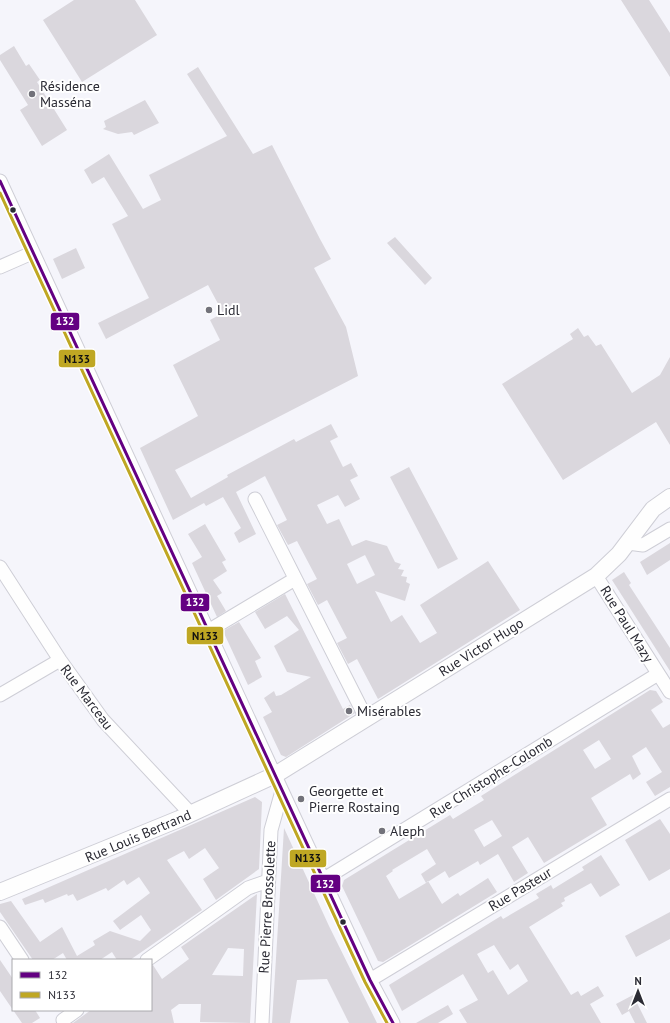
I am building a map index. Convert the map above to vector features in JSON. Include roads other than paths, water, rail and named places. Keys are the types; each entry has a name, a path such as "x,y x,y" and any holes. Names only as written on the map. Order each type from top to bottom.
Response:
{"main road":[{"name":"Rue Victor Hugo","path":"275,775 596,576 610,564 654,509 670,497"},
{"name":"Rue Louis Bertrand","path":"0,892 191,814 275,775"}],"street":[{"path":"0,181 32,253 370,980 393,1023"},
{"path":"0,267 32,253"},
{"path":"255,499 366,718"},
{"path":"628,543 643,545 670,529"},
{"name":"Rue Marceau","path":"0,567 60,660 106,724 191,814"},
{"name":"Rue Paul Mazy","path":"596,576 670,692"},
{"path":"208,631 295,579"},
{"path":"0,695 60,660"},
{"name":"Rue Christophe-Colomb","path":"324,879 658,674"},
{"name":"Rue Pierre Brossolette","path":"262,1023 271,830 282,791"},
{"name":"Rue Pasteur","path":"370,980 670,799"},
{"path":"148,959 248,888 268,881"},
{"path":"0,927 21,959"},
{"path":"62,1018 75,1011"}],"place":[{"name":"Résidence Masséna","path":"32,94"},
{"name":"Lidl","path":"209,310"},
{"name":"Misérables","path":"349,711"},
{"name":"Georgette et Pierre Rostaing","path":"301,799"},
{"name":"Aleph","path":"382,831"}]}
